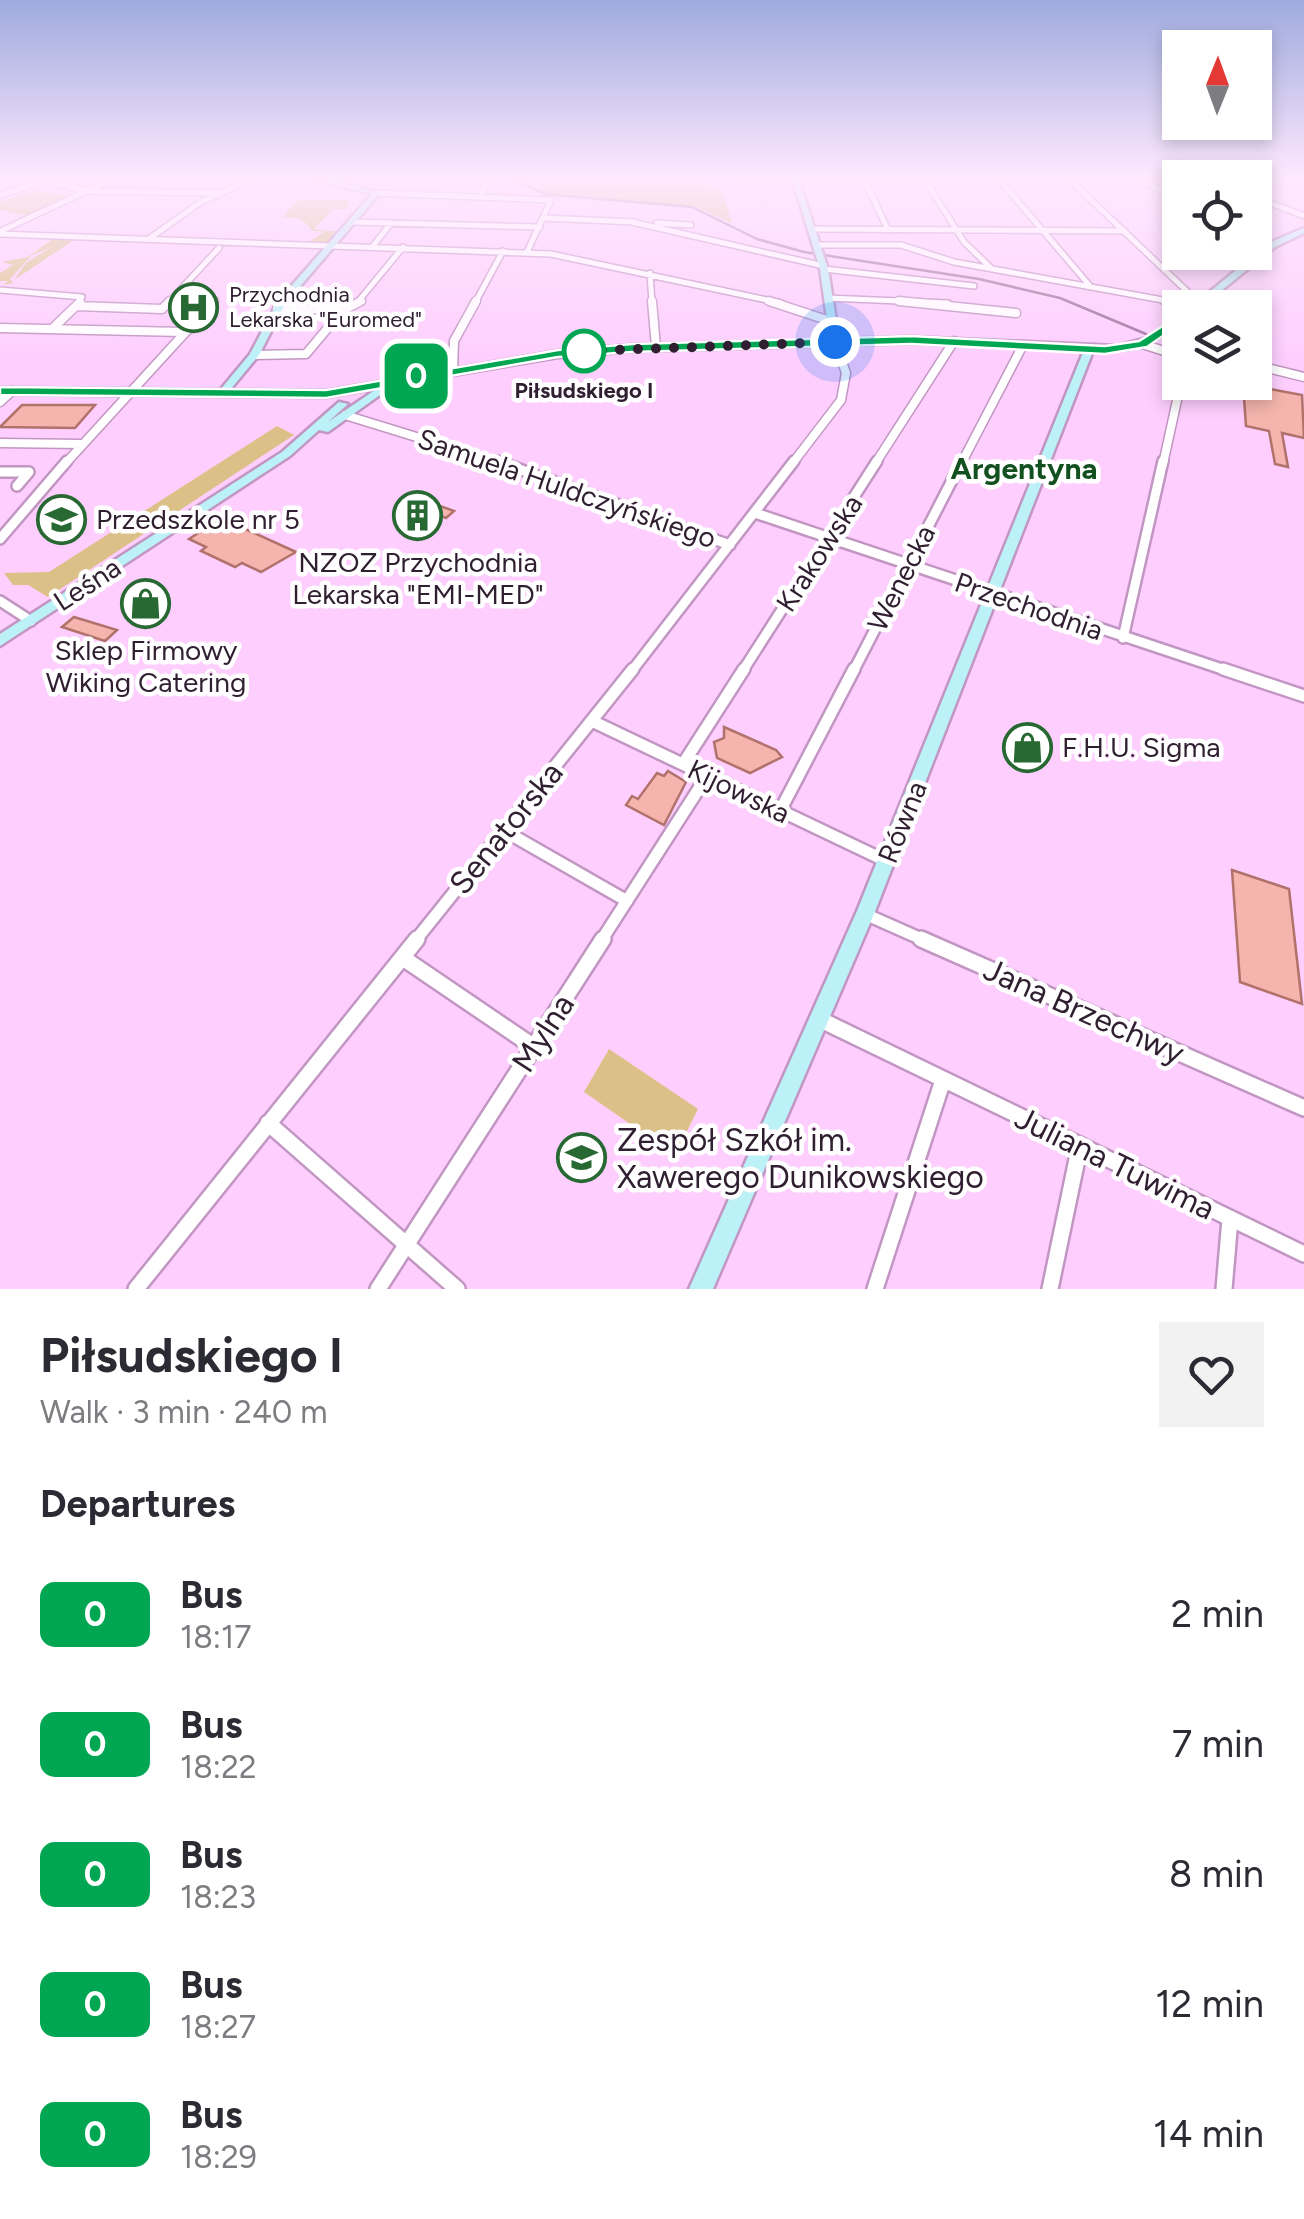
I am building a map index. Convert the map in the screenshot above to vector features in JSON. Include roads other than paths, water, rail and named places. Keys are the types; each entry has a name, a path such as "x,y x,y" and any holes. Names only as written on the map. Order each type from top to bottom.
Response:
{"street":[{"path":"131,238 528,252 581,258 795,306 830,322"},
{"path":"222,394 254,356 277,309 338,238"},
{"path":"373,246 379,238"},
{"path":"528,252 535,238"},
{"path":"690,238 974,286"},
{"path":"815,238 821,258 821,301 842,347"},
{"path":"963,238 991,269"},
{"path":"1049,238 1091,287"},
{"path":"1132,238 1186,290"},
{"path":"1216,290 1272,245 1287,238"},
{"path":"821,258 901,245 991,269 1162,299"},
{"path":"254,356 306,354 344,310 362,300 403,247"},
{"path":"76,306 162,309 219,248"},
{"path":"453,371 454,341 503,251"},
{"path":"650,273 656,347"},
{"path":"0,290 82,296 52,329"},
{"path":"0,539 126,393 214,300"},
{"path":"795,306 821,301 941,302 1016,312"},
{"path":"277,309 344,310"},
{"path":"0,328 182,332"},
{"path":"1142,344 1162,330"},
{"path":"299,443 336,403 353,393 398,379 558,354 656,347 842,347 954,341 1089,350 1142,344 1162,350"},
{"name":"Krakowska","path":"684,764 954,341"},
{"name":"Wenecka","path":"780,811 1023,345"},
{"name":"Senatorska","path":"136,1289 592,721 843,396 847,383 842,347"},
{"name":"Równa","path":"701,1289 886,861 1089,350"},
{"path":"1272,369 1304,377"},
{"path":"0,402 6,391 292,396 336,403 398,379"},
{"path":"292,396 316,406 320,421"},
{"path":"1123,638 1177,400"},
{"name":"Leśna","path":"0,641 299,443 336,403"},
{"name":"Samuela Huldczyńskiego","path":"336,403 730,545"},
{"path":"0,443 82,444"},
{"path":"0,472 29,472 17,486"},
{"name":"Przechodnia","path":"755,513 1304,696"},
{"path":"0,601 32,620"},
{"name":"Kijowska","path":"592,721 886,861"},
{"name":"Mylna","path":"378,1289 707,776"},
{"path":"503,830 627,901"},
{"name":"Jana Brzechwy","path":"864,914 1304,1108"},
{"path":"403,958 534,1047"},
{"name":"Juliana Tuwima","path":"820,1019 1304,1254"},
{"path":"875,1289 943,1080"},
{"path":"268,1123 457,1289"},
{"path":"1050,1289 1080,1145"},
{"path":"1224,1289 1230,1219"}],"waterway":[{"path":"755,238 804,252 979,279 1060,298 1146,334"}],"place":[{"name":"Przychodnia Lekarska \"Euromed\"","path":"194,307"},
{"name":"Piłsudskiego I","path":"584,351"},
{"name":"NZOZ Przychodnia Lekarska \"EMI-MED\"","path":"418,515"},
{"name":"Przedszkole nr 5","path":"61,519"},
{"name":"Sklep Firmowy Wiking Catering","path":"146,603"},
{"name":"F.H.U. Sigma","path":"1027,747"},
{"name":"Zespół Szkół im. Xawerego Dunikowskiego","path":"582,1158"}],"district":[{"name":"Argentyna","path":"1024,468"}]}
